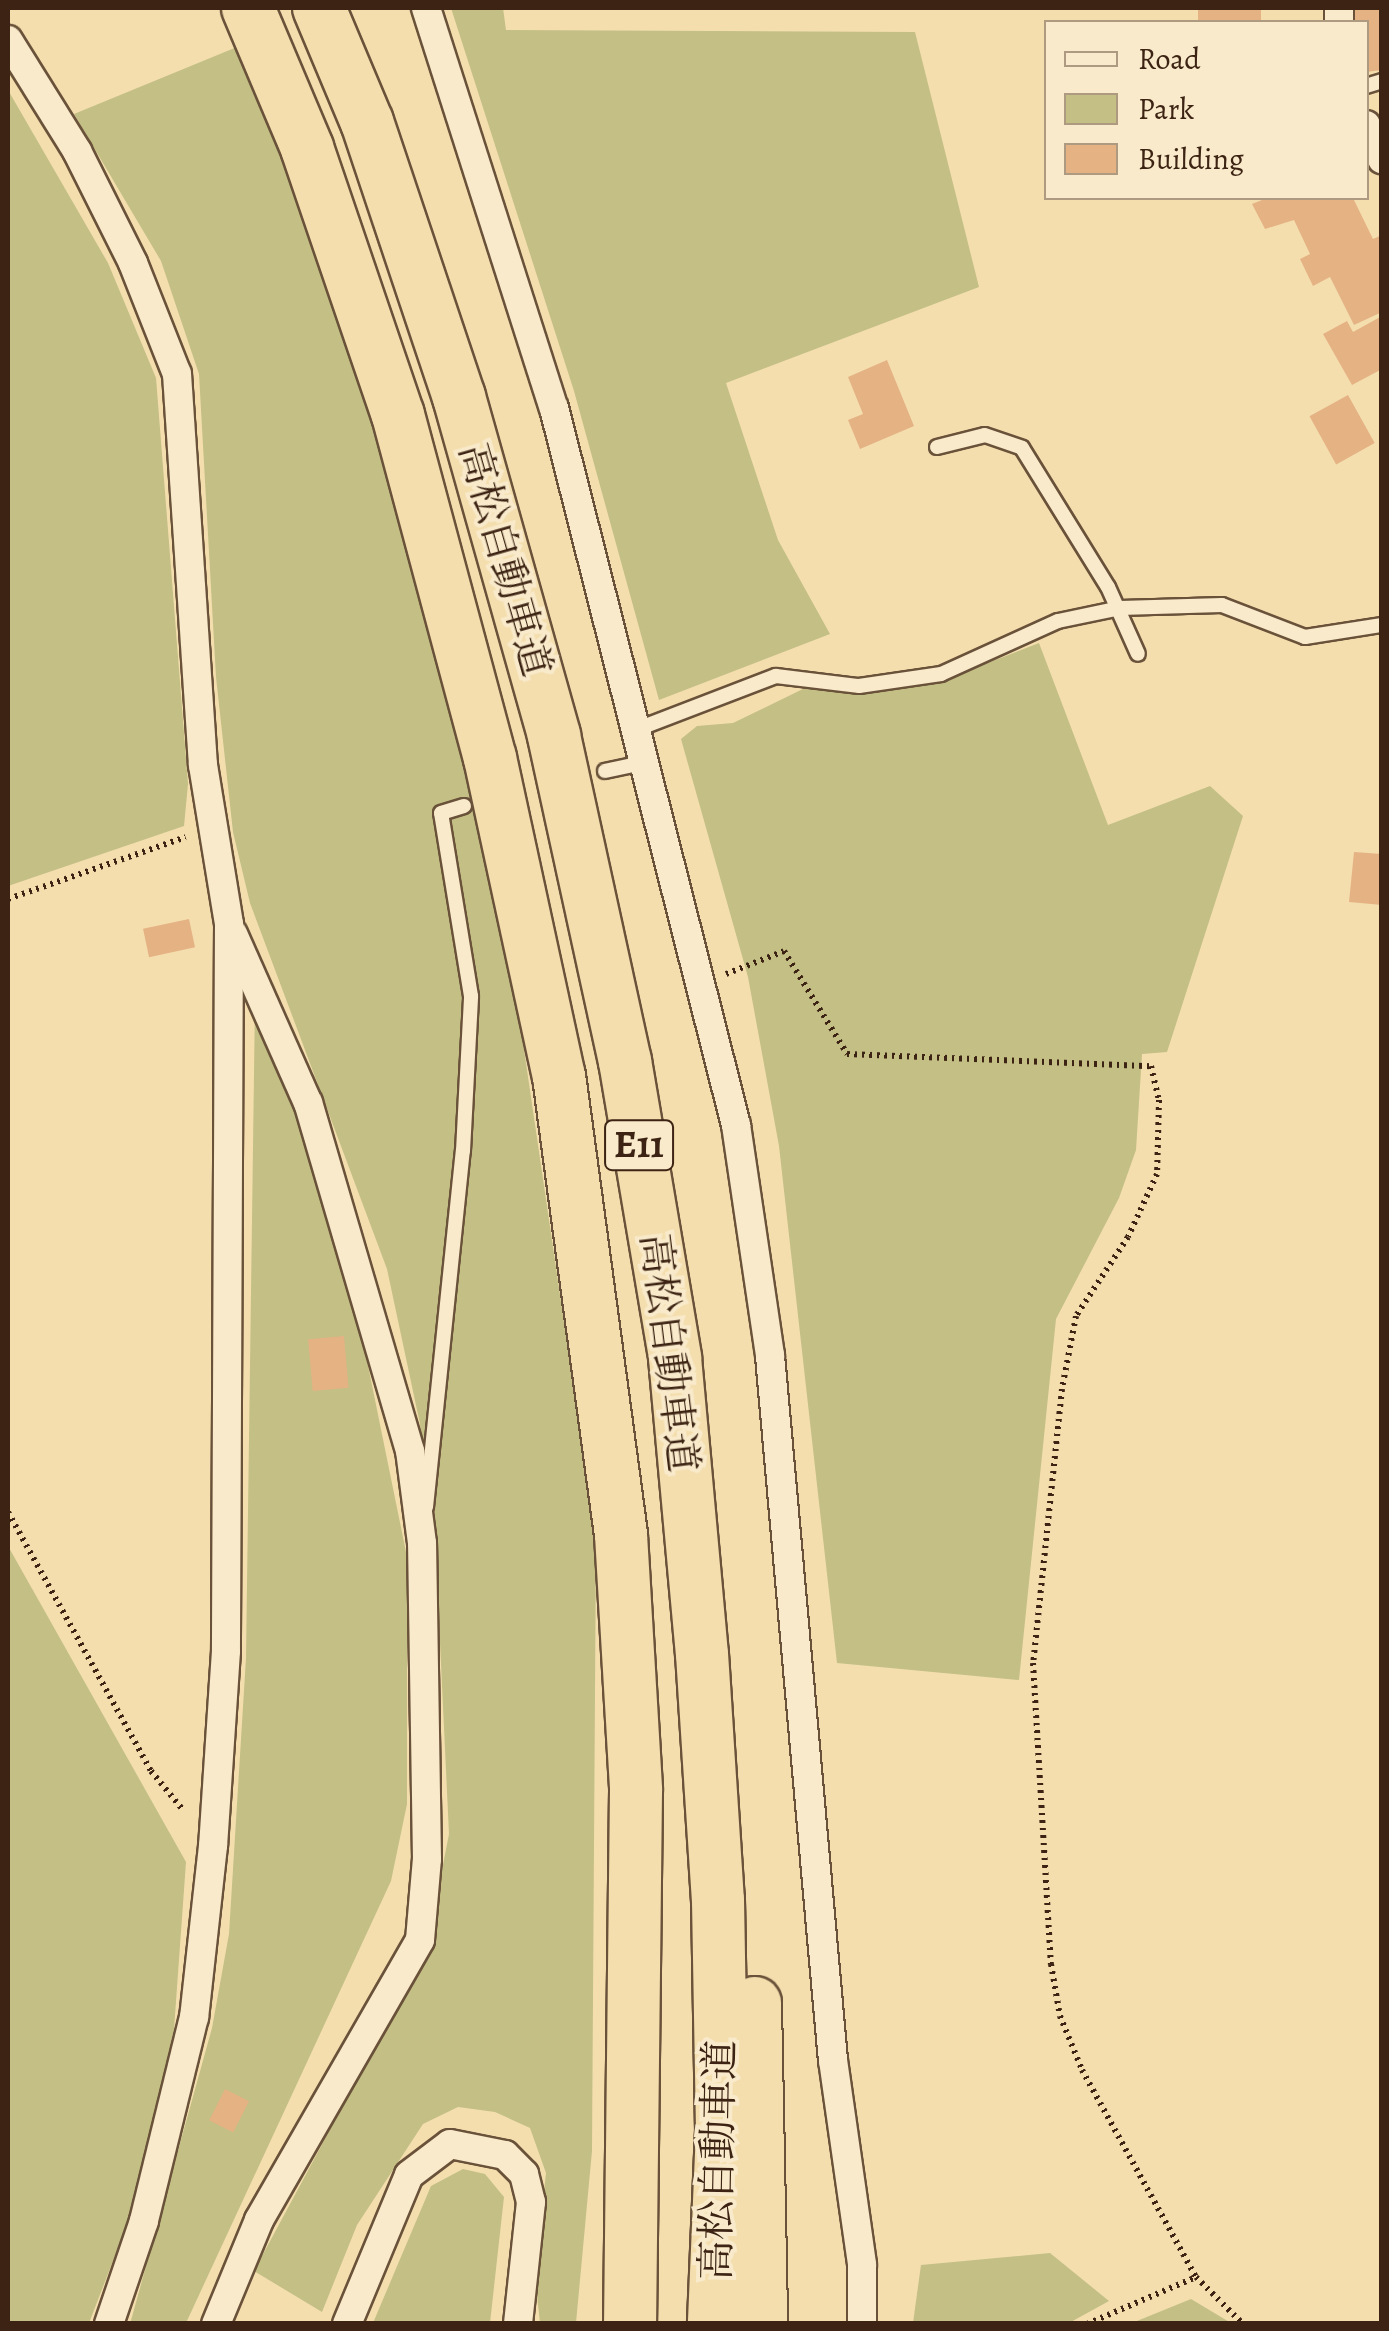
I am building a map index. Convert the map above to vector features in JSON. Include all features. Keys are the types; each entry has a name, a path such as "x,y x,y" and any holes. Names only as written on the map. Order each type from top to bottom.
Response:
{"highway":[{"name":"高松自動車道","path":"248,8 307,148 398,416 490,758 559,1076 621,1535 636,1791 628,2312"},
{"name":"高松自動車道","path":"320,8 367,122 459,397 554,736 625,1061 675,1358 718,1900 722,2130 714,2324"},
{"path":"675,1358 728,1654 748,1880 761,2324"}],"street":[{"path":"426,8 554,408 736,1125 770,1356 831,2040 862,2264 862,2324"},
{"path":"8,40 77,152 134,263 177,374 211,830 228,924 226,1652 213,1846 194,2017 144,2221 109,2324"},
{"path":"1369,132 1382,160"},
{"path":"216,2324 260,2220 420,1940 427,1859 422,1542 410,1450 346,1215 308,1103 228,924"},
{"path":"347,2324 409,2175 450,2144 505,2155 524,2174 531,2202 518,2324"}],"lane":[{"path":"937,447 985,435 1022,448 1120,608 1138,654"},
{"path":"634,730 776,676 859,686 941,674 1058,621 1120,608 1222,605 1305,637 1382,624"},
{"path":"606,771 643,763"},
{"path":"422,1542 463,1151 470,996 441,813 464,806"}],"path":[{"path":"8,899 211,830"},
{"path":"702,983 784,951 847,1054 1151,1066 1159,1100 1157,1174 1128,1238 1076,1316 1062,1389 1033,1664 1051,1964 1060,2016 1082,2070 1196,2277 1243,2324"},
{"path":"8,1512 151,1771 213,1846"},
{"path":"1086,2324 1196,2277"}],"green space":[{"path":"451,8 503,8 506,30 915,32 979,287 726,383 778,540 830,634 659,700 574,391"},
{"path":"254,40 304,158 459,721 505,920 596,1540 592,2151 576,2323 540,2323 535,2275 546,2173 530,2128 495,2112 458,2107 423,2124 357,2225 322,2312 254,2271 426,1951 449,1834 437,1579 420,1424 387,1269 250,903 233,832 216,677 199,374 161,261 74,114"},
{"path":"8,90 108,263 156,378 188,784 184,826 8,886"},
{"path":"1039,643 1108,825 1210,786 1243,816 1167,1052 1142,1054 1136,1150 1119,1198 1056,1319 1019,1680 837,1663 779,1146 748,977 681,739 697,726 733,723 807,687 862,693 939,682"},
{"path":"255,1000 340,1228 407,1557 407,1804 391,1881 186,2323 130,2324 212,2028 229,1934 246,1658"},
{"path":"8,1546 186,1862 174,2029 133,2209 89,2323 8,2323"},
{"path":"463,2169 485,2174 504,2197 490,2323 373,2323 431,2186"},
{"path":"1050,2253 1109,2301 1069,2323 913,2323 921,2265"},
{"path":"1191,2299 1231,2323 1132,2323"}],"building":[{"path":"1198,8 1261,8 1261,20 1198,20"},
{"path":"1348,8 1382,8 1382,70 1369,72 1369,20 1350,20"},
{"path":"1262,200 1354,200 1373,239 1382,235 1382,312 1354,325 1330,277 1313,286 1300,259 1310,254 1294,220 1265,229 1252,204"},
{"path":"1382,316 1382,369 1352,385 1323,334 1347,321 1353,332"},
{"path":"887,360 914,426 860,449 848,420 863,414 848,377"},
{"path":"1348,395 1375,443 1336,464 1310,416"},
{"path":"1354,852 1382,854 1382,905 1349,902"},
{"path":"189,919 195,947 149,957 143,929"},
{"path":"344,1336 349,1388 313,1391 308,1339"},
{"path":"225,2089 249,2101 233,2132 209,2120"}]}
